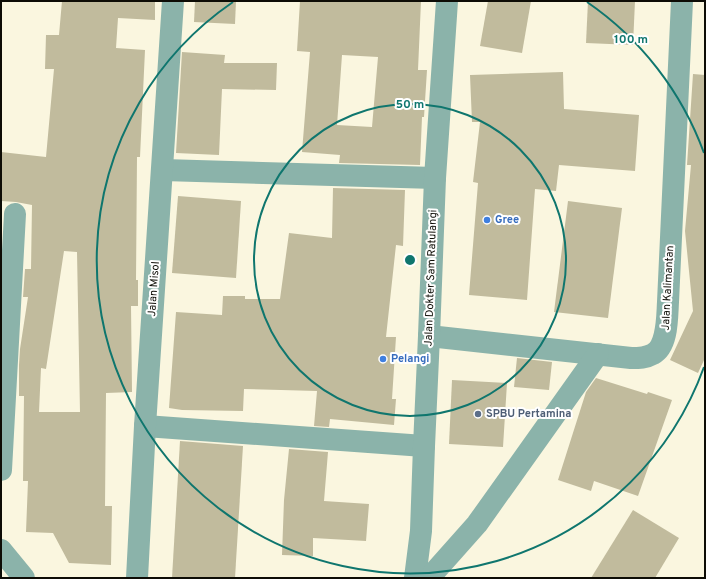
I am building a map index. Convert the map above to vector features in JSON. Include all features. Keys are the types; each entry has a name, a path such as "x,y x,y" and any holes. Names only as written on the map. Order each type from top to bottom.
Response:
{"street":[{"name":"Jalan Misol","path":"137,578 145,426 173,1"},
{"name":"Jalan Dokter Sam Ratulangi","path":"416,578 422,531 435,178 447,1"},
{"name":"Jalan Kalimantan","path":"429,336 631,358 644,358 654,354 662,344 666,331 682,1"},
{"path":"163,170 435,178"},
{"path":"1,470 15,214"},
{"path":"429,578 478,524 598,354"},
{"path":"145,426 424,446"},
{"path":"1,550 24,578"}],"building":[{"path":"62,1 155,1 155,20 118,18 116,48 145,50 140,157 137,157 136,280 138,280 138,306 131,306 132,392 106,393 105,506 112,506 111,565 69,563 53,533 26,532 28,481 23,481 24,396 19,396 19,365 28,297 23,297 25,269 31,269 32,205 1,201 1,152 46,157 54,69 45,69 46,35 59,35","holes":["64,251 77,252 80,412 39,412 41,368 46,369"]},
{"path":"195,1 236,1 235,24 194,22"},
{"path":"300,1 421,1 418,70 427,70 424,117 422,117 420,165 339,163 340,155 302,152 310,52 297,51","holes":["342,55 378,57 372,127 337,125"]},
{"path":"488,1 531,1 522,53 480,46"},
{"path":"588,1 635,1 633,45 586,43"},
{"path":"182,52 225,55 224,63 277,63 276,90 222,89 219,155 176,153"},
{"path":"563,72 564,109 639,115 635,171 559,165 556,191 535,189 527,300 469,295 478,183 473,182 480,122 472,122 470,75"},
{"path":"693,74 705,75 705,358 698,373 670,360 693,311 685,231 691,165 687,165"},
{"path":"333,188 405,190 403,246 396,245 386,337 396,337 392,399 396,399 394,425 330,419 329,427 314,426 317,391 244,389 243,411 182,410 169,408 176,312 222,315 223,296 245,296 245,299 280,299 289,233 332,238"},
{"path":"178,196 241,201 236,278 172,273"},
{"path":"568,201 622,208 608,318 554,312"},
{"name":"SPBU Pertamina","path":"517,358 552,362 549,390 514,387"},
{"path":"596,378 672,400 638,496 594,481 591,491 558,480 586,392"},
{"name":"SPBU Pertamina","path":"452,380 507,383 503,447 449,444"},
{"path":"180,441 243,446 235,578 172,578"},
{"path":"289,449 328,452 324,501 369,504 366,541 313,538 313,556 282,555 284,500"},
{"path":"633,510 679,538 655,578 591,578"}],"place":[{"name":"Gree","path":"487,220"},
{"name":"Pelangi","path":"383,359"},
{"name":"SPBU Pertamina","path":"478,414"}]}
